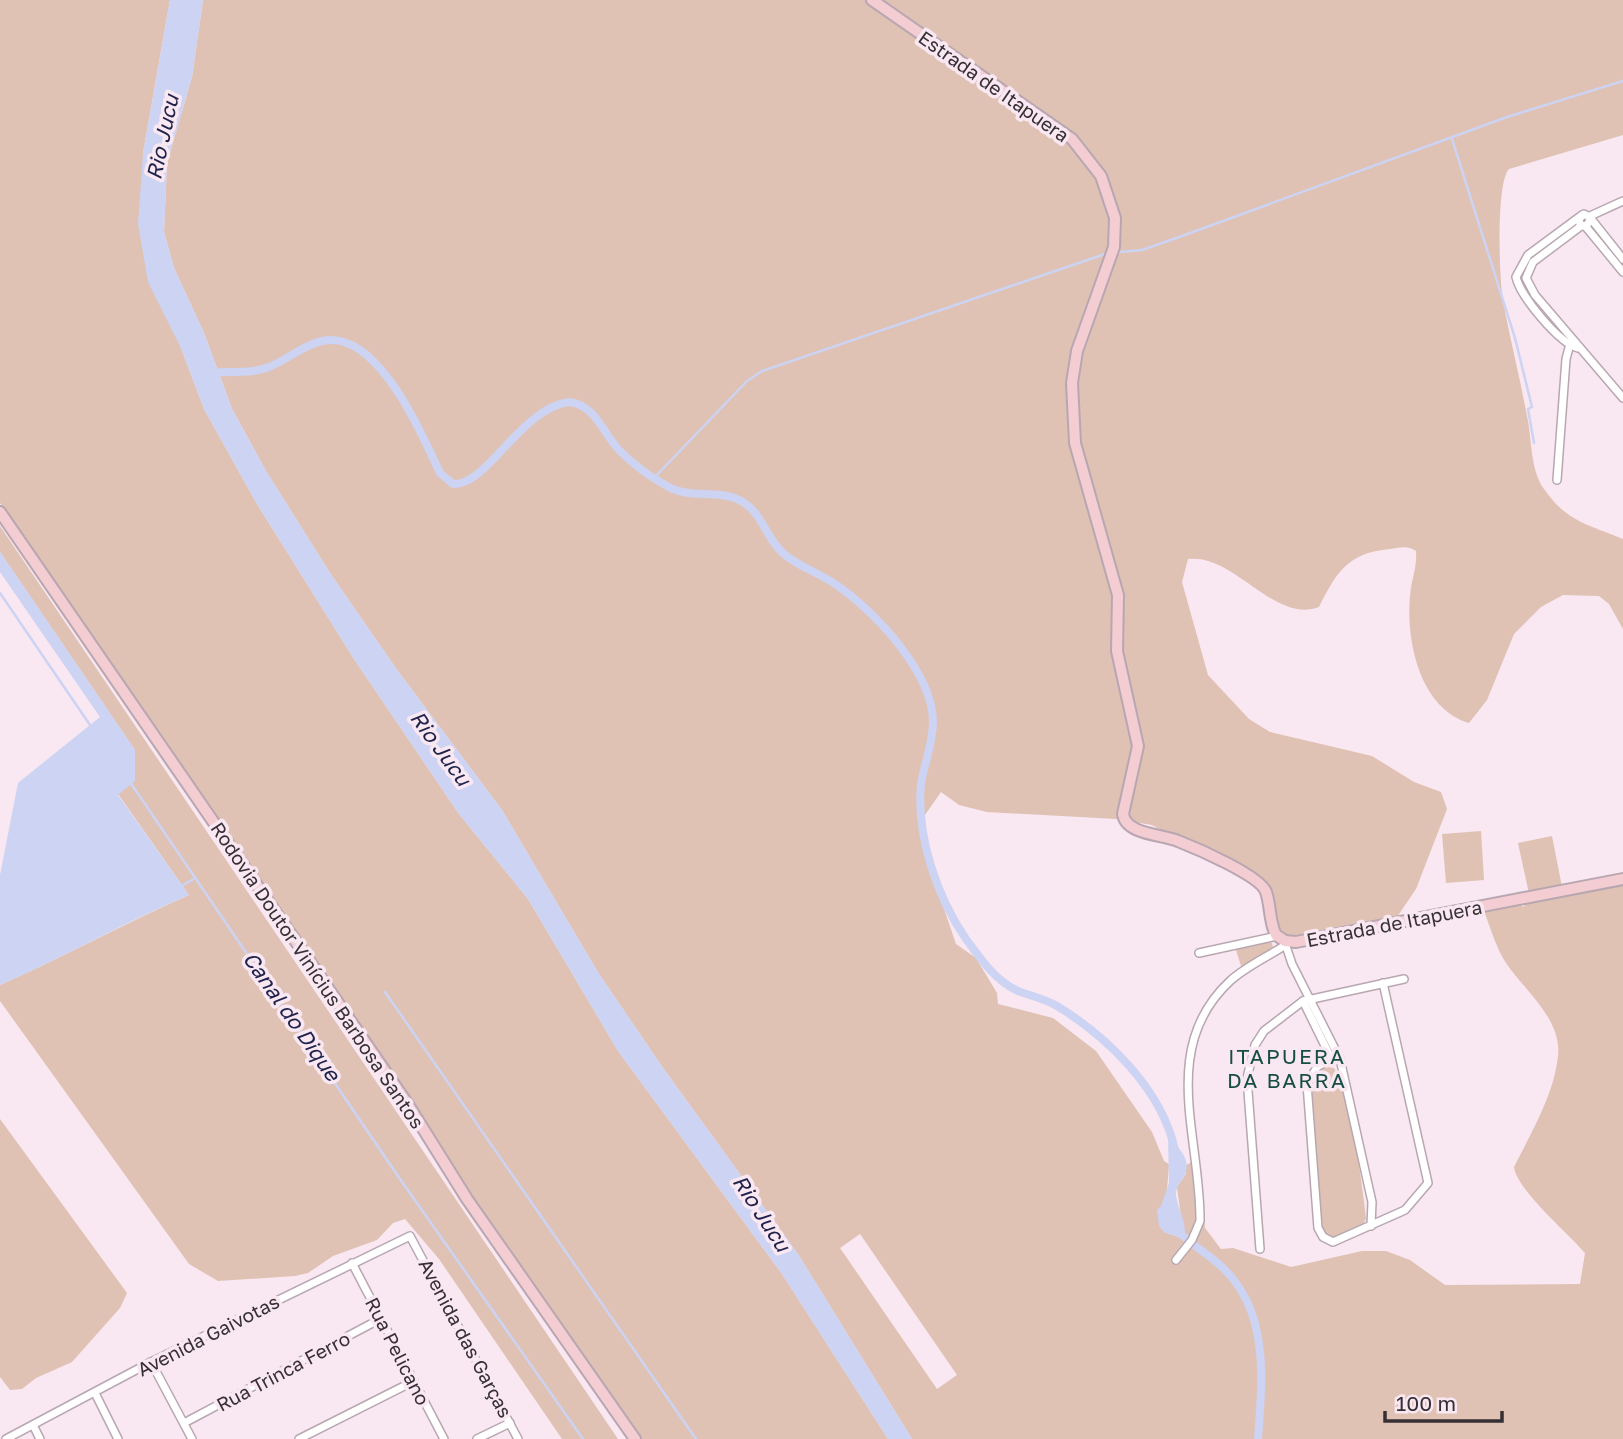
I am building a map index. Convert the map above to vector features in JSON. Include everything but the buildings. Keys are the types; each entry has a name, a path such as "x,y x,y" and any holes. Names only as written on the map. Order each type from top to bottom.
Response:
{"street":[{"name":"Estrada de Itapuera","path":"872,0 1072,139 1101,176 1115,218 1114,247 1073,368 1073,424 1080,462 1118,594 1116,651 1138,746 1124,819 1133,828 1178,841 1259,882 1266,891 1282,941 1314,941 1403,920 1623,879"},
{"path":"1623,201 1560,239 1526,273 1530,288 1571,343 1623,398"},
{"path":"1586,221 1623,259"},
{"path":"1586,221 1623,272"},
{"path":"1557,480 1571,343"},
{"name":"Rodovia Doutor Vinícius Barbosa Santos","path":"0,512 407,1103 467,1199 635,1439"},
{"path":"1199,953 1282,941"},
{"path":"1282,941 1311,998 1334,1056 1371,1202 1371,1226"},
{"path":"1176,1260 1198,1230 1200,1215 1187,1077 1193,1039 1203,1018 1230,981 1282,941"},
{"path":"1260,1249 1248,1065 1264,1031 1303,1001 1311,998 1404,979"},
{"path":"1334,1056 1313,1070 1307,1084 1318,1228 1323,1237 1334,1242 1409,1207 1427,1183 1383,983"},
{"path":"1303,1001 1334,1056"},
{"name":"Avenida Gaivotas","path":"5,1439 151,1362 402,1238 413,1237"},
{"name":"Avenida das Garças","path":"413,1237 518,1439"},
{"name":"Rua Pelicano","path":"352,1263 444,1439"},
{"name":"Rua Trinca Ferro","path":"184,1423 382,1318"},
{"path":"151,1362 192,1439"},
{"path":"299,1439 414,1381"},
{"path":"95,1393 118,1439"},
{"path":"477,1439 510,1423"},
{"path":"33,1425 40,1439"}],"shaded area":[{"path":"0,0 170,0 143,153 181,348 204,409 257,504 354,659 459,814 528,899 618,1051 782,1274 888,1439 634,1439 0,503"},
{"path":"203,0 1623,0 1623,135 1509,169 1500,211 1500,273 1536,473 1544,489 1561,509 1588,525 1623,539 1623,629 1609,604 1599,596 1563,595 1541,607 1514,634 1487,700 1469,723 1452,715 1437,702 1418,668 1409,607 1416,556 1413,549 1403,547 1375,551 1353,560 1338,574 1319,607 1302,610 1270,598 1222,566 1205,560 1188,559 1182,582 1208,675 1249,719 1270,732 1372,756 1414,782 1441,792 1447,809 1416,889 1395,920 1292,938 1276,932 1269,892 1152,825 1116,819 987,812 959,805 941,792 920,822 923,847 956,944 976,958 997,993 998,1004 1053,1018 1096,1051 1152,1132 1164,1161 1169,1164 1164,1232 1184,1239 1177,1187 1186,1174 1186,1165 1198,1159 1205,1228 1221,1249 1233,1248 1291,1267 1362,1251 1386,1251 1410,1260 1445,1285 1580,1284 1585,1253 1533,1199 1514,1167 1552,1085 1558,1043 1541,1006 1502,957 1483,909 1515,902 1524,907 1525,900 1623,878 1623,1439 912,1439 798,1254 663,1068 599,974 502,810 395,667 330,573 266,471 232,409 204,333 174,268 164,232 167,163 192,77","holes":["860,1234 957,1375 937,1389 840,1248"]},
{"path":"0,526 618,1439 562,1439 439,1259 405,1219 393,1223 377,1240 333,1256 308,1273 295,1276 218,1281 189,1264 0,1001 0,985 189,895 118,794 135,750 0,552"},
{"path":"1481,831 1484,880 1446,883 1442,834"},
{"path":"1552,836 1562,887 1529,894 1518,843"},
{"path":"1272,943 1273,948 1242,969 1235,947"},
{"path":"1326,1065 1334,1068 1346,1098 1366,1219 1363,1224 1335,1238 1326,1236 1321,1229 1310,1083 1314,1073"},
{"path":"0,1119 127,1293 120,1308 72,1362 36,1378 22,1389 10,1390 0,1377"}],"water":[{"name":"Rio Jucu","path":"170,0 203,0 192,77 167,163 164,232 174,268 204,333 232,409 266,471 330,573 395,667 502,810 599,974 663,1068 798,1254 912,1439 888,1439 782,1274 618,1051 528,899 459,814 354,659 257,504 204,409 181,348 148,282 138,224 143,153"},
{"path":"0,552 135,750 135,781 118,795 189,895 0,985 0,875 18,783 100,717 0,572"},
{"path":"1168,1137 1183,1154 1187,1164 1176,1195 1184,1222 1184,1239 1164,1232 1159,1226 1157,1210 1169,1183"}],"waterway":[{"path":"1119,252 1142,250 1507,117 1623,81"},
{"path":"1452,139 1515,338 1532,407 1528,409 1534,443"},
{"path":"654,478 747,381 762,371 1105,254"},
{"path":"211,373 261,369 315,343 342,341 361,351 394,387 409,410 440,473 453,484 465,482 478,473 535,418 552,407 569,402 578,404 593,414 620,451 661,482 685,492 734,498 750,507 785,555 835,584 883,626 899,644 923,683 933,722 921,784 920,804 925,845 946,904 966,939 989,968 1010,987 1057,1006 1113,1049 1145,1086 1158,1107 1175,1150"},
{"name":"Canal do Dique","path":"0,593 90,725"},
{"name":"Canal do Dique","path":"130,782 400,1179 583,1439"},
{"path":"180,887 195,878"},
{"path":"385,992 696,1439"},
{"path":"1179,1232 1224,1269 1239,1287 1249,1307 1260,1350 1258,1439"}],"district":[{"name":"ITAPUERA DA BARRA","path":"1287,1068"}]}
